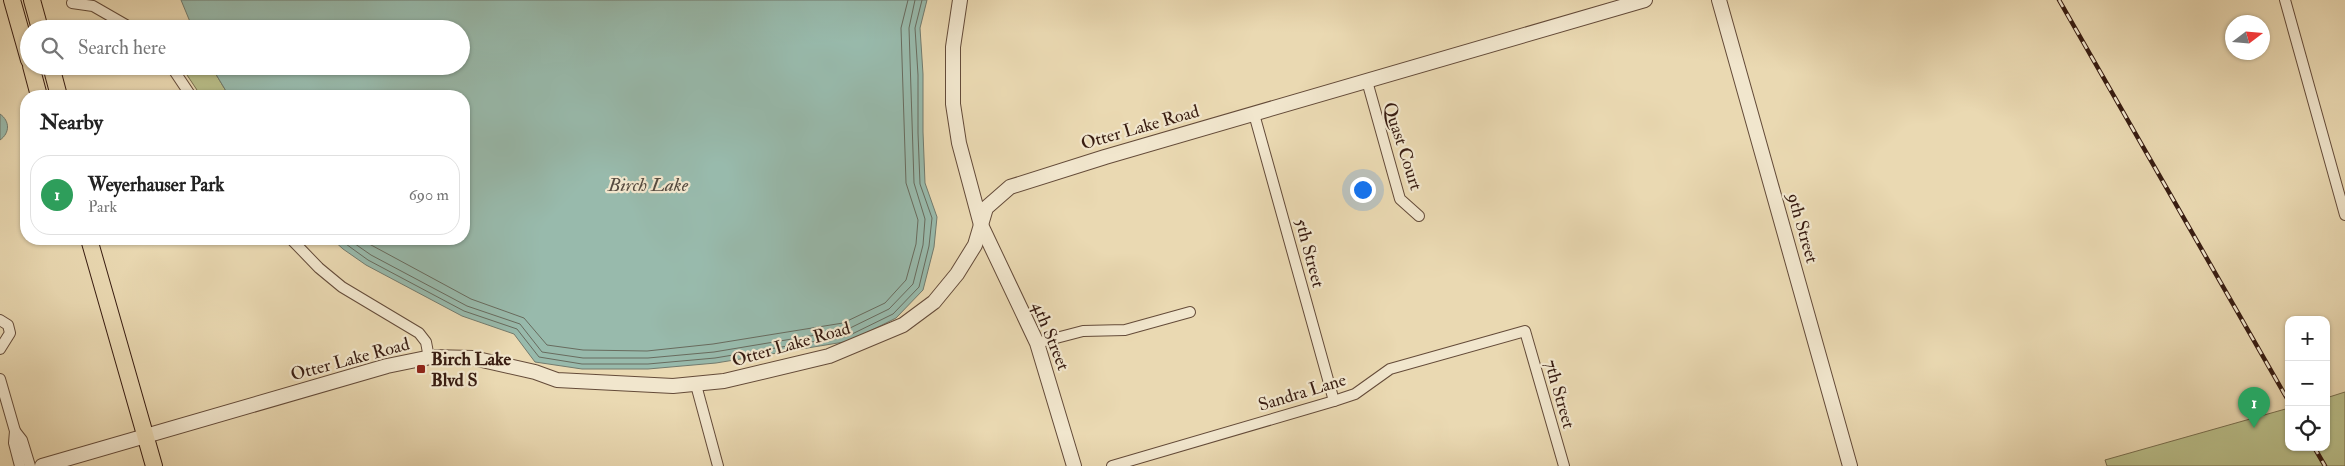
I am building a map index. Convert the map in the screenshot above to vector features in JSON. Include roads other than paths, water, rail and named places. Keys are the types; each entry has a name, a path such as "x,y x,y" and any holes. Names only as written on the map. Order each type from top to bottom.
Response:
{"main road":[{"path":"12,0 20,28"},
{"path":"32,0 38,20"},
{"path":"33,75 37,90"},
{"path":"53,75 57,90"},
{"path":"91,245 154,466"}],"street":[{"name":"4th Street","path":"960,0 953,47 953,104 959,143 981,225 1037,343 1074,466"},
{"name":"Otter Lake Road","path":"42,466 382,368 428,358 473,358 535,372 557,380 635,385 696,385 745,377 829,356 903,325 934,302 957,274 975,245 986,208 998,195 1022,182 1645,0"},
{"name":"9th Street","path":"1719,0 1850,466"},
{"path":"2285,0 2345,215"},
{"path":"72,4 93,6 117,20"},
{"path":"177,75 188,90"},
{"name":"Quast Court","path":"1367,81 1400,199 1419,216"},
{"name":"5th Street","path":"1254,114 1334,401"},
{"path":"296,245 342,287 419,333 426,342 428,358"},
{"path":"1037,343 1084,331 1126,330 1190,312"},
{"path":"0,320 6,323 10,330 8,338 0,349"},
{"name":"Sandra Lane","path":"1112,466 1334,401 1355,394 1378,376 1396,367 1526,331"},
{"name":"7th Street","path":"1526,331 1564,466"},
{"path":"0,379 14,431 14,443 20,466"},
{"path":"696,385 718,466"},
{"path":"14,431 22,440 30,466"}],"water":[{"name":"Birch Lake","path":"181,0 927,0 920,28 923,74 925,183 937,217 934,247 923,290 896,318 850,341 716,363 648,369 582,369 535,362 514,334 462,316 366,265 339,245 470,245 470,90 225,90 216,75 470,75 470,20 189,20"},
{"path":"0,114 6,120 8,127 6,134 0,140"}],"railway":[{"path":"2059,0 2285,395"},
{"path":"2316,451 2325,466"}],"place":[{"name":"Birch Lake Blvd S","path":"421,369"},
{"name":"Weyerhauser Park","path":"2254,428"}]}
